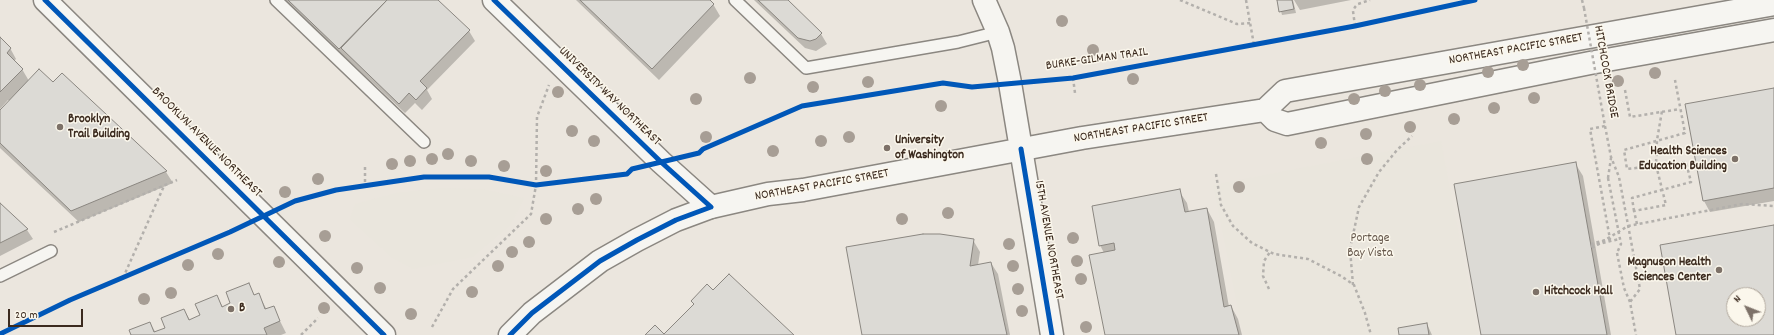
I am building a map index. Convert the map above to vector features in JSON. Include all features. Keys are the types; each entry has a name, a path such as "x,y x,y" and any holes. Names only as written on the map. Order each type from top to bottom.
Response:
{"main road":[{"name":"BROOKLYN AVENUE NORTHEAST","path":"45,0 376,332"},
{"name":"UNIVERSITY WAY NORTHEAST","path":"494,0 661,162 711,207"},
{"name":"15TH AVENUE NORTHEAST","path":"984,0 998,32 1010,83 1052,335"},
{"name":"NORTHEAST PACIFIC STREET","path":"510,335 532,313 600,261 676,220 711,207 768,194 803,190 1082,138 1264,110 1285,91 1774,4"},
{"name":"NORTHEAST PACIFIC STREET","path":"1264,110 1274,120 1287,124 1590,63 1774,30"}],"lane":[{"path":"276,0 424,142"},
{"path":"735,0 806,68 958,42 998,32"},
{"path":"0,276 51,251"}],"path":[{"path":"1180,0 1237,24 1250,23"},
{"path":"1246,0 1254,45"},
{"path":"1355,26 1353,11 1355,7 1358,4 1370,0"},
{"path":"1348,27 1363,24"},
{"path":"1246,46 1262,43"},
{"path":"1075,93 1076,77"},
{"path":"1637,224 1632,198 1691,182 1686,162 1627,168 1624,150 1685,133 1675,80"},
{"path":"432,327 453,289 531,214 536,185 537,117 550,82"},
{"path":"1626,90 1630,117 1680,109"},
{"path":"1634,211 1666,205 1656,165 1657,140 1662,111"},
{"path":"1605,126 1611,157 1619,177 1640,289 1630,302"},
{"path":"1371,335 1365,314 1354,286 1350,249 1359,207 1379,172 1397,150 1412,136"},
{"path":"1611,157 1608,178 1621,244 1617,252 1624,288 1630,302 1636,335"},
{"path":"365,167 365,186"},
{"path":"1216,174 1222,205 1233,226 1252,243 1270,252 1308,259 1341,276 1354,286"},
{"path":"51,233 177,180"},
{"path":"358,187 373,184"},
{"path":"528,184 544,184"},
{"path":"123,278 164,185"},
{"path":"1591,246 1628,226 1637,224 1742,204 1774,206"},
{"path":"1591,246 1619,239"},
{"path":"1269,289 1263,276 1264,261 1270,252"},
{"path":"116,281 130,275"},
{"path":"301,335 318,318"}],"shaded area":[{"name":"University of Washington","path":"0,0 1774,0 1774,335 0,335"}],"green space":[{"name":"Portage Bay Vista","path":"1441,141 1478,335 1243,335 1213,185"},
{"path":"439,188 482,189 524,198 510,225 472,257 413,269 393,258 350,219 355,204 396,193"}],"building":[{"path":"288,0 387,0 339,49"},
{"path":"387,0 438,0 470,30 420,81 427,88 416,100 409,93 399,104 341,48"},
{"path":"580,0 710,0 714,4 652,69"},
{"path":"758,0 788,0 822,33 816,39 810,41 798,38"},
{"path":"1277,0 1292,0 1294,9 1279,12"},
{"path":"0,37 11,48 7,53 23,69 0,92"},
{"name":"Brooklyn Trail Building","path":"39,69 53,82 62,73 167,171 71,211 0,143 0,110"},
{"name":"Health Sciences Education Building","path":"1774,88 1774,188 1703,201 1685,104"},
{"name":"Hitchcock Hall","path":"1576,162 1607,335 1481,335 1454,184"},
{"path":"1180,189 1185,212 1207,208 1224,307 1231,305 1239,335 1105,335 1089,255 1115,250 1114,243 1099,246 1092,206"},
{"path":"0,203 28,229 0,243"},
{"name":"Magnuson Health Sciences Center","path":"1774,225 1774,335 1676,335 1660,245"},
{"path":"923,234 940,234 974,239 970,266 991,262 1007,335 862,335 846,247"},
{"path":"729,274 794,335 645,335 655,325 664,334 694,304 691,301 707,284 713,290"},
{"name":"B","path":"249,283 254,295 259,293 265,309 274,306 280,321 264,328 267,335 131,335 129,330 150,322 154,332 165,328 161,318 184,309 189,320 200,315 195,304 217,295 222,307 230,303 226,292"},
{"path":"1427,323 1429,335 1399,335 1398,328"}],"cycle path":[{"path":"45,0 384,335"},
{"path":"494,0 661,162 711,207 676,220 600,261 532,313 510,335"},
{"name":"BURKE-GILMAN TRAIL","path":"0,334 70,300 230,232 295,201 336,190 424,177 489,177 536,185 627,174 632,169 699,153 703,149 802,106 943,83 972,87 1073,78 1355,26 1475,0"},
{"path":"1021,149 1052,335"}],"place":[{"name":"Brooklyn Trail Building","path":"60,127"},
{"name":"University of Washington","path":"887,148"},
{"name":"Health Sciences Education Building","path":"1735,159"},
{"name":"Magnuson Health Sciences Center","path":"1719,270"},
{"name":"Hitchcock Hall","path":"1536,292"},
{"name":"B","path":"231,309"}]}
